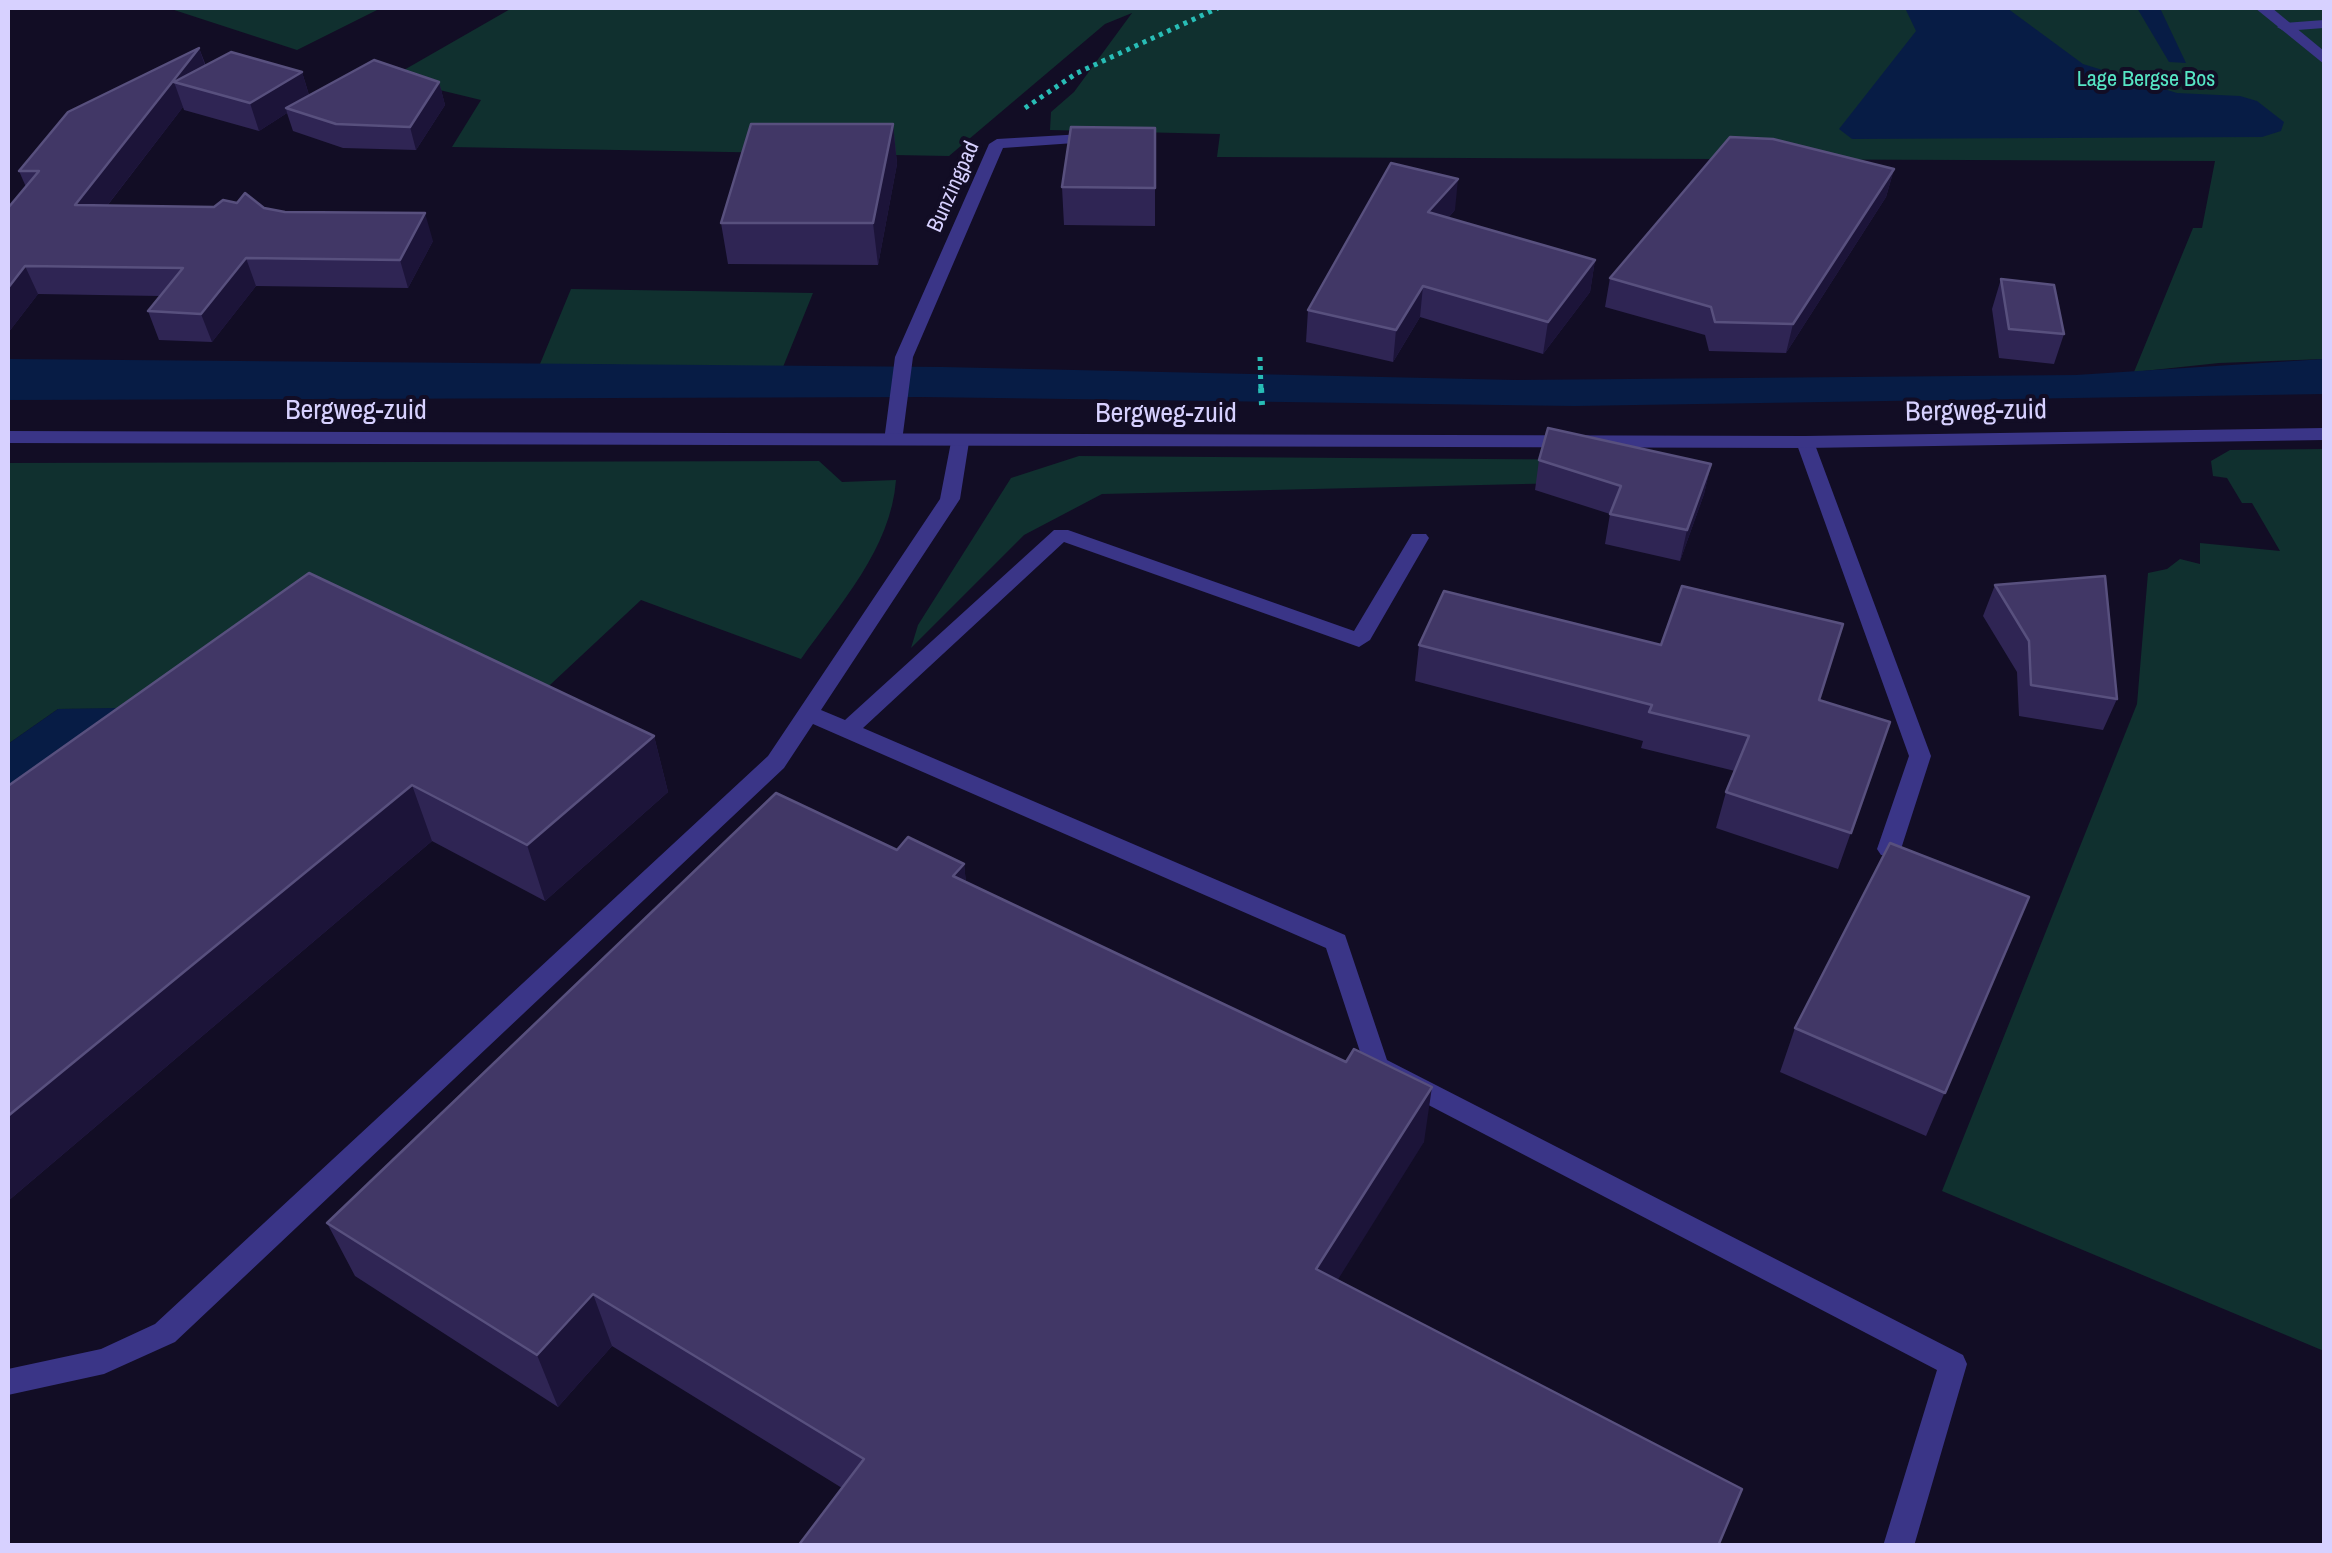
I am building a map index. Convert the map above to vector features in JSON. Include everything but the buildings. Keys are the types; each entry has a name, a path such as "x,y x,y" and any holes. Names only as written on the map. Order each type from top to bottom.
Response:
{"street":[{"path":"2263,8 2324,60"},
{"name":"Bergweg-zuid","path":"8,437 1805,442 2324,434"}],"lane":[{"path":"2284,27 2324,24"},
{"path":"997,144 1083,139"},
{"name":"Bunzingpad","path":"893,442 904,357 997,144"},
{"path":"8,1382 104,1361 165,1333 776,762 950,499 960,442"},
{"path":"1805,442 1920,756 1889,850"},
{"path":"848,730 1061,534 1359,640 1418,538"},
{"path":"808,713 1336,942 1376,1066 1953,1364 1898,1546"}],"path":[{"name":"Bunzingpad","path":"997,144 1026,106 1077,73 1218,8"},
{"path":"1260,356 1262,409"}],"green space":[{"path":"168,8 381,8 297,50"},
{"name":"Lage Bergse Bos","path":"512,8 2324,8 2324,359 2219,363 2134,372 2193,228 2202,228 2215,161 1217,157 1220,134 1050,130 1051,112 1074,92 1132,13 1105,24 949,156 452,147 481,100 390,78"},
{"path":"571,289 813,293 783,367 540,364"},
{"path":"2324,449 2324,1351 1942,1191 2137,704 2148,573 2167,569 2180,559 2200,564 2200,543 2280,551 2252,503 2242,503 2227,478 2213,476 2211,461 2230,450"},
{"path":"1079,456 1624,460 1608,482 1102,494 1024,535 911,648 918,625 1011,478"},
{"path":"819,461 842,482 896,480 892,505 874,553 801,659 641,600 506,726 225,708 58,709 8,744 8,463"}],"water":[{"path":"1905,8 2007,8 2083,64 2177,93 2240,96 2257,101 2284,122 2281,131 2262,137 1852,139 1839,129 1916,31"},
{"path":"2137,8 2160,8 2186,63 2169,62"},
{"path":"8,359 943,367 1515,380 2076,375 2324,359 2324,394 1574,406 923,397 8,400"},
{"path":"118,708 8,786 8,744 58,709"}]}
